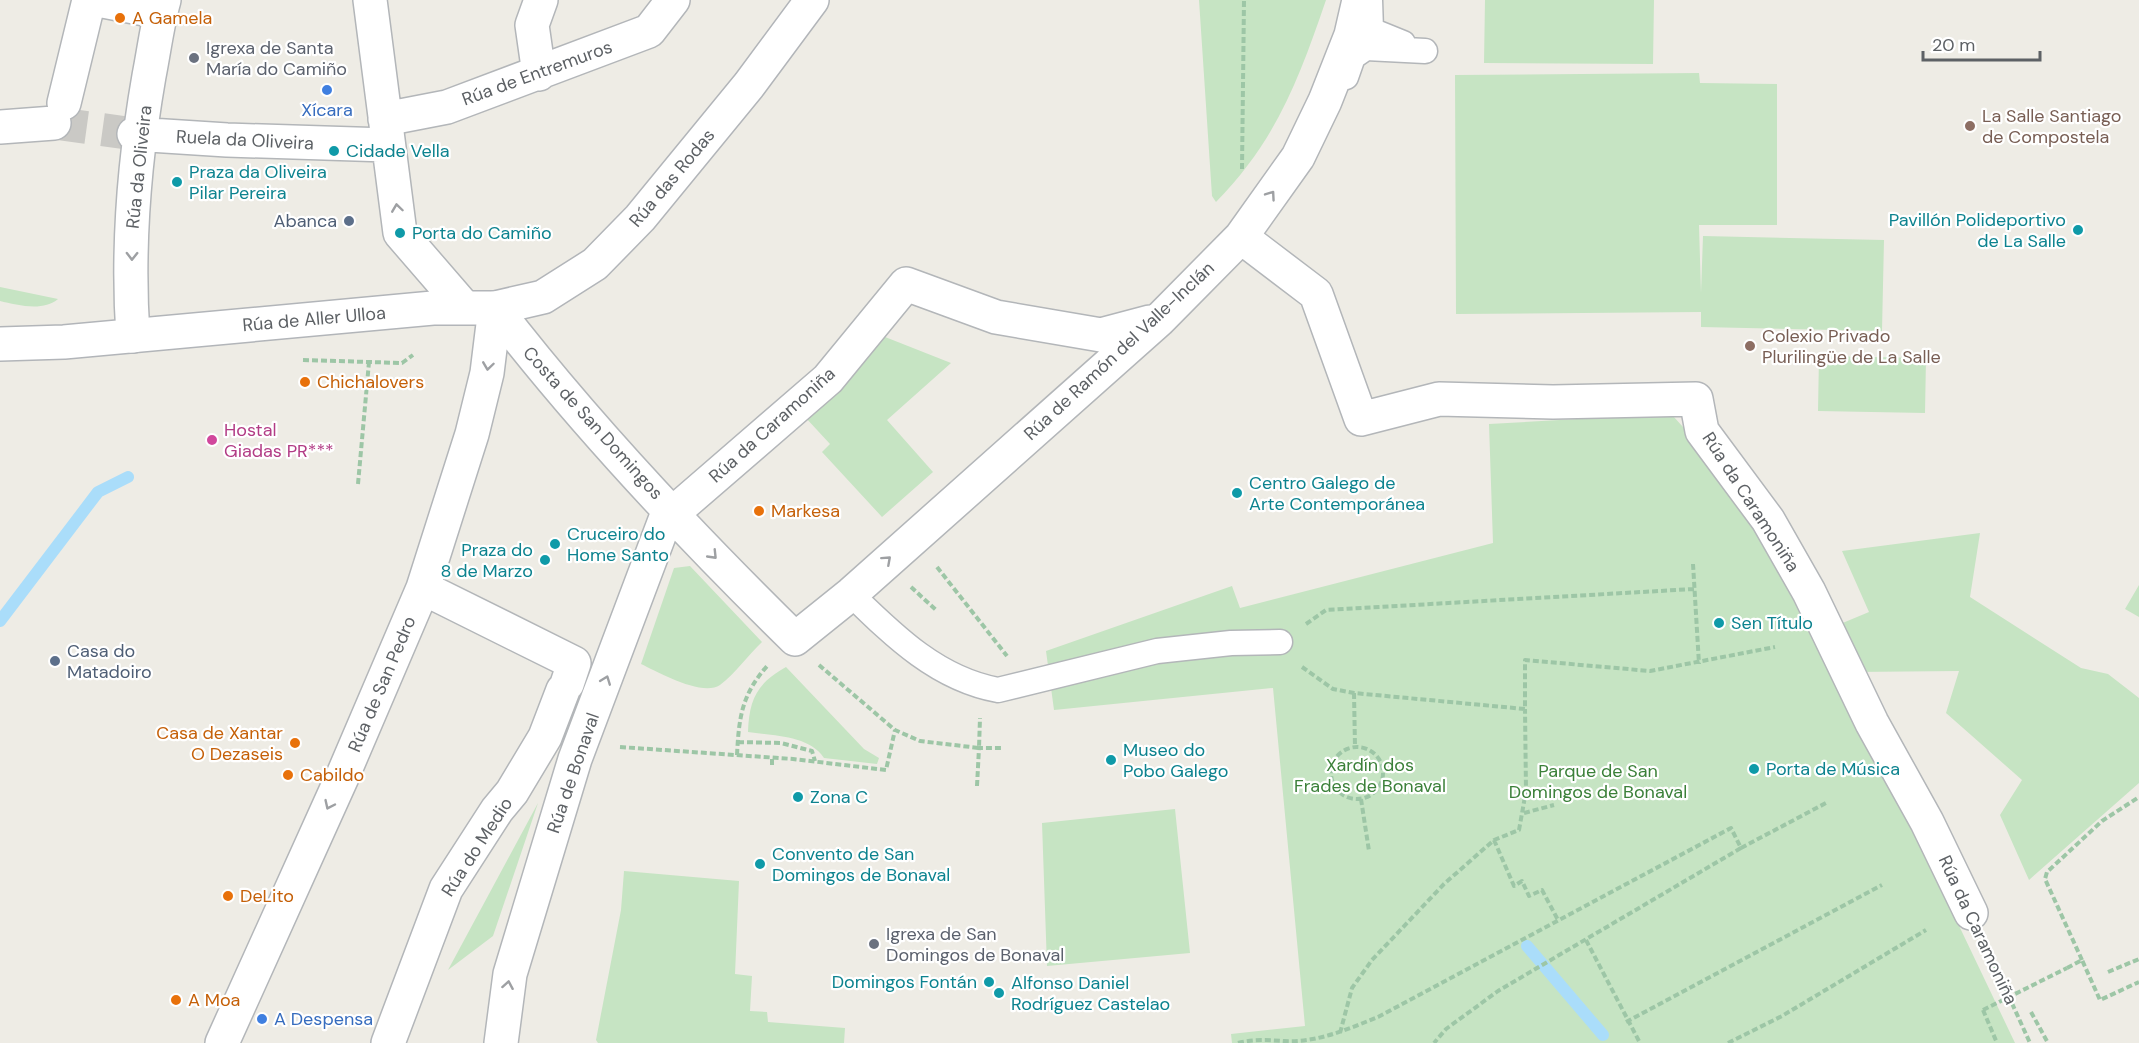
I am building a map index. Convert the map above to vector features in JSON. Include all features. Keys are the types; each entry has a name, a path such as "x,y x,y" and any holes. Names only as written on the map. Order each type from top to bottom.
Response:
{"street":[{"path":"0,127 59,113 89,0"},
{"path":"98,0 162,6"},
{"name":"Costa de San Domingos","path":"370,0 400,233 542,369 673,512 795,639"},
{"path":"539,74 532,25 541,0"},
{"name":"Rúa de Entremuros","path":"386,132 447,106 539,74 648,31 673,0"},
{"name":"Rúa das Rodas","path":"480,308 543,297 595,264 640,218 704,141 812,0"},
{"name":"Rúa de Ramón del Valle-Inclán","path":"795,639 851,594 1158,320 1241,237 1295,161 1325,101 1351,35 1359,0"},
{"name":"Rúa da Oliveira","path":"133,336 132,221 136,134 162,6"},
{"name":"Ruela da Oliveira","path":"136,134 386,132"},
{"name":"Rúa da Caramoniña","path":"1241,237 1316,294 1361,419 1439,399 1553,402 1696,399 1702,431 1768,520 1809,592 1872,723 1927,822 1971,913"},
{"name":"Rúa da Caramoniña","path":"673,512 828,379 906,284 996,317 1101,335 1158,320"},
{"name":"Rúa de Aller Ulloa","path":"0,344 64,342 480,308"},
{"name":"Rúa de San Pedro","path":"222,1043 343,776 423,588 442,535 488,373 480,308"},
{"name":"Rúa de Bonaval","path":"501,1043 510,974 575,759 665,520 673,512"},
{"name":"Rúa do Medio","path":"388,1043 446,889 497,810 512,792 545,737 568,679 423,588"}],"lane":[{"path":"1295,161 1317,144 1353,57 1366,48 1425,51 1371,30 1370,0"},
{"path":"851,594 931,665 984,688 998,690 1157,651 1231,643 1280,642"}],"path":[{"path":"1242,178 1244,0"},
{"path":"402,363 412,355"},
{"path":"358,484 369,362"},
{"path":"934,564 1027,682"},
{"path":"1693,564 1698,664"},
{"path":"905,581 936,610"},
{"path":"1525,709 1354,693 1333,689 1307,673 1280,642 1326,610 1694,589"},
{"path":"737,755 744,699 752,682 795,639"},
{"path":"1340,1033 1352,988 1372,960 1444,884 1494,840 1519,830 1524,813 1525,660 1650,671 1698,664 1775,647"},
{"path":"822,668 895,730 920,741 980,748 1002,748"},
{"path":"1354,693 1355,747"},
{"path":"978,786 980,708"},
{"path":"625,747 772,757 886,770 895,730"},
{"path":"738,742 802,747 812,751 815,762"},
{"path":"1355,747 1371,750 1381,762 1383,770 1376,792 1361,799 1344,795 1332,781 1334,762 1346,749 1355,747"},
{"path":"772,757 772,765"},
{"path":"2139,797 2102,820 2047,872 2045,879 2100,1000 2139,982"},
{"path":"1361,799 1369,851"},
{"path":"1434,1043 1446,1029 1498,991 1741,848 1826,803"},
{"path":"1524,813 1554,805"},
{"path":"1238,1043 1274,1038 1282,1041 1323,1037 1340,1033 1378,1017 1731,828 1741,848"},
{"path":"1494,840 1514,886 1522,882 1529,896 1542,890 1558,920"},
{"path":"1626,1022 1765,950 1882,885"},
{"name":"Rúa da Caramoniña","path":"1971,913 2030,1043"},
{"path":"1728,1043 1782,1016 1926,930"},
{"path":"1586,939 1626,1022 1640,1043"},
{"path":"2108,972 2139,958"},
{"path":"1997,1043 1983,1010 2082,960"},
{"path":"2031,1012 2048,1043"}],"green space":[{"path":"1199,0 1326,0 1295,83 1270,132 1255,156 1216,202 1212,196"},
{"path":"1485,0 1654,0 1653,64 1484,63"},
{"path":"1699,73 1700,83 1777,84 1777,225 1699,225 1701,293 1703,236 1884,240 1882,331 1701,327 1701,312 1456,314 1455,75"},
{"path":"0,287 58,299 38,306 14,304 0,301"},
{"path":"875,333 951,363 887,420 933,472 882,517 822,452 830,444 805,417"},
{"path":"1819,356 1926,358 1925,413 1818,411"},
{"name":"Parque de San Domingos de Bonaval","path":"1666,414 1673,416 1693,438 1757,518 1920,844 2015,1043 1232,1043 1231,1034 1305,1026 1273,688 1054,710 1046,651 1232,586 1240,608 1493,543 1489,424"},
{"path":"1980,533 1970,597 2081,668 2108,674 2139,698 2139,783 2029,880 2000,815 2022,780 1946,713 1959,671 1854,672 1833,627 1869,612 1842,551"},
{"path":"690,566 762,642 726,681 712,688 702,688 680,682 641,664 674,568"},
{"path":"2139,585 2139,617 2125,609"},
{"path":"786,667 864,749 879,758 877,764 824,758 817,750 800,741 748,732 750,711 756,694 768,679"},
{"path":"538,803 493,936 448,970"},
{"path":"1175,809 1190,953 1047,966 1042,823"},
{"path":"624,871 739,881 735,974 752,976 750,1011 767,1012 768,1022 845,1028 844,1043 598,1043 596,1040 621,910"}],"waterway":[{"path":"0,621 98,492 128,477"},
{"path":"1527,946 1603,1035"}],"tunnel":[{"path":"54,123 134,134"}],"place":[{"name":"A Gamela","path":"120,18"},
{"name":"Igrexa de Santa María do Camiño","path":"194,58"},
{"name":"Xícara","path":"327,90"},
{"name":"La Salle Santiago de Compostela","path":"1970,126"},
{"name":"Cidade Vella","path":"334,151"},
{"name":"Praza da Oliveira Pilar Pereira","path":"177,182"},
{"name":"Abanca","path":"349,221"},
{"name":"Pavillón Polideportivo de La Salle","path":"2078,230"},
{"name":"Porta do Camiño","path":"400,233"},
{"name":"Colexio Privado Plurilingüe de La Salle","path":"1750,346"},
{"name":"Chichalovers","path":"305,382"},
{"name":"Hostal Giadas PR***","path":"212,440"},
{"name":"Centro Galego de Arte Contemporánea","path":"1237,493"},
{"name":"Markesa","path":"759,511"},
{"name":"Cruceiro do Home Santo","path":"555,544"},
{"name":"Praza do 8 de Marzo","path":"545,560"},
{"name":"Sen Título","path":"1719,623"},
{"name":"Casa do Matadoiro","path":"55,661"},
{"name":"Casa de Xantar O Dezaseis","path":"295,743"},
{"name":"Museo do Pobo Galego","path":"1111,760"},
{"name":"Porta de Música","path":"1754,769"},
{"name":"Cabildo","path":"288,775"},
{"name":"Zona C","path":"798,797"},
{"name":"Convento de San Domingos de Bonaval","path":"760,864"},
{"name":"DeLito","path":"228,896"},
{"name":"Igrexa de San Domingos de Bonaval","path":"874,944"},
{"name":"Domingos Fontán","path":"989,982"},
{"name":"Alfonso Daniel Rodríguez Castelao","path":"999,993"},
{"name":"A Moa","path":"176,1000"},
{"name":"A Despensa","path":"262,1019"}],"park label":[{"name":"Xardín dos Frades de Bonaval","path":"1370,775"}]}
